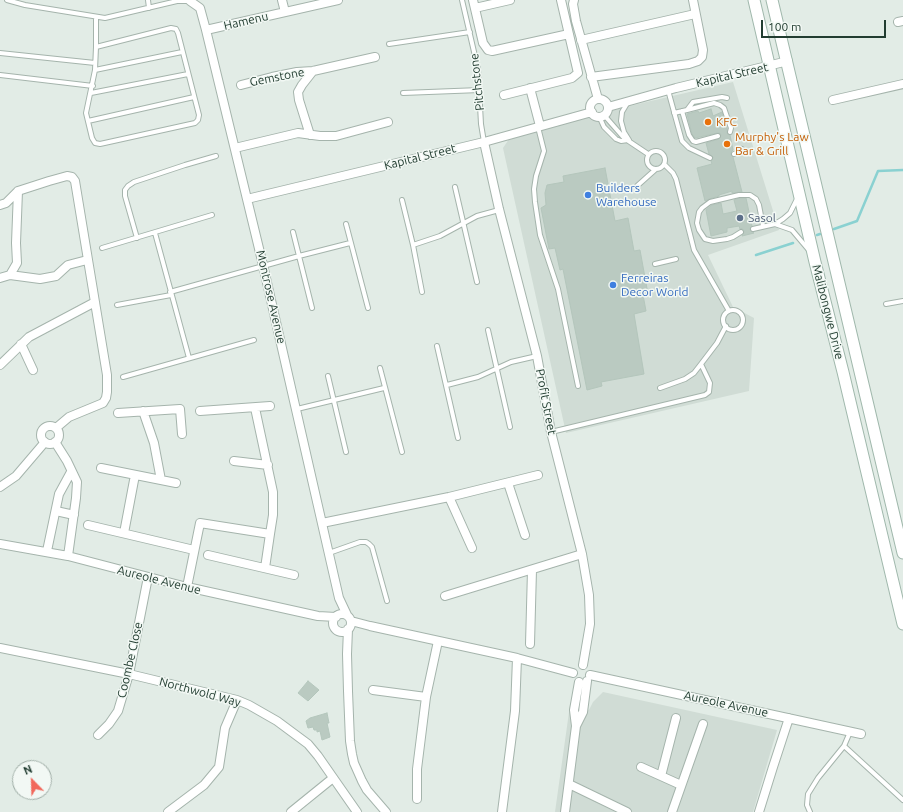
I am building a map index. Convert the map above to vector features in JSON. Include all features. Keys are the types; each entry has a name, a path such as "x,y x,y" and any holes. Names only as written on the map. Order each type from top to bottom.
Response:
{"main road":[{"name":"Malibongwe Drive","path":"754,0 815,262 843,372 903,624"},
{"name":"Malibongwe Drive","path":"772,0 788,61 903,553"}],"street":[{"name":"Montrose Avenue","path":"190,0 200,8 206,30 264,265 339,598 346,654 349,735 352,754 367,790 386,812"},
{"name":"Hamenu","path":"282,0 285,12"},
{"name":"Hamenu","path":"206,30 338,0"},
{"path":"510,0 474,4 483,43 488,50 492,51 569,34"},
{"path":"504,95 572,78 578,73 561,0"},
{"path":"574,0 573,4 581,40 598,99"},
{"path":"592,80 689,64 698,61 702,57 703,50 693,0"},
{"path":"581,40 695,14"},
{"name":"Gemstone","path":"241,85 297,72 313,71 375,57"},
{"name":"Kapital Street","path":"247,199 484,142 539,126 600,113 628,102 668,90 788,61"},
{"name":"Gemstone","path":"310,135 298,92 313,71"},
{"path":"833,100 903,84"},
{"path":"530,88 539,126"},
{"path":"598,99 604,100 600,113 591,104 598,99"},
{"path":"235,148 298,133 320,136 336,136 388,122"},
{"name":"Profit Street","path":"484,142 537,356 551,432 582,554 589,595 590,624 583,665"},
{"path":"0,205 6,203 18,191 49,181 67,176 72,177 75,181 107,375 106,398 98,406 70,417 56,428"},
{"path":"10,275 17,263 16,243 18,191"},
{"path":"0,278 10,275 40,279 56,276 68,265 87,260"},
{"path":"0,365 29,337 95,302"},
{"path":"21,344 33,370"},
{"path":"200,411 270,406"},
{"path":"255,408 273,492 273,515 265,568"},
{"path":"118,413 180,409 182,434"},
{"path":"143,412 154,443 161,480"},
{"path":"49,426 56,428 58,430 59,437 52,444 45,442 42,436 43,429 49,426"},
{"path":"0,487 16,476 45,442"},
{"path":"55,442 67,461 77,482 68,556"},
{"path":"234,461 268,465"},
{"path":"100,468 176,483"},
{"path":"47,551 59,494 72,472"},
{"path":"124,533 135,475"},
{"path":"322,523 508,484 538,475"},
{"path":"508,484 525,535"},
{"path":"449,497 472,548"},
{"path":"56,511 74,514"},
{"path":"186,587 200,523 270,534"},
{"path":"88,525 194,550"},
{"name":"Aureole Avenue","path":"0,544 47,551 186,587 343,622 370,626 517,658 573,673"},
{"path":"445,596 582,554"},
{"path":"208,555 294,575"},
{"path":"530,644 532,570"},
{"name":"Coombe Close","path":"98,735 115,717 121,702 129,674 148,577"},
{"path":"417,799 417,769 426,697 438,641"},
{"name":"Northwold Way","path":"0,648 129,674 237,700 249,705 277,721 308,744 357,812"},
{"path":"502,812 515,711 517,658"},
{"path":"565,812 570,784 576,726 583,712 585,679 588,668 583,665 576,668 573,673 574,678 585,679"},
{"name":"Aureole Avenue","path":"585,679 789,718 861,734"},
{"path":"373,690 426,697"},
{"path":"168,812 204,785 219,767 225,728 237,700"},
{"path":"660,776 676,718"},
{"path":"759,812 789,718"},
{"path":"672,812 703,724"},
{"path":"641,767 681,785"},
{"path":"291,812 333,778"},
{"path":"570,784 627,812"}],"lane":[{"path":"7,0 25,5 105,18 177,1 190,0"},
{"path":"148,0 149,8"},
{"name":"Pitchstone","path":"462,0 478,69 484,142"},
{"path":"96,17 95,70 93,86 86,113 92,138 95,143 100,144 195,123 198,120 199,115 176,29 171,28 96,47"},
{"path":"389,44 470,32"},
{"path":"95,70 182,52"},
{"path":"0,53 95,63"},
{"path":"91,93 188,74"},
{"path":"0,75 93,86"},
{"path":"403,93 480,90"},
{"path":"668,90 682,141 684,144 701,155 710,158"},
{"path":"88,121 194,97"},
{"path":"684,110 693,102 722,97 727,98"},
{"path":"628,102 622,112 621,121 624,132 629,141"},
{"path":"674,113 714,103 720,105 724,108 731,128 730,132"},
{"path":"684,110 689,135 693,141 696,142 718,136"},
{"path":"600,113 604,127 616,139 621,141 629,141"},
{"path":"600,113 629,141 648,154"},
{"path":"539,126 544,151 536,176 534,189 535,202 540,235 558,289 578,386"},
{"path":"734,154 740,152 742,149"},
{"path":"648,154 654,151 660,152 664,156 664,164 673,173 676,179 694,250 728,311"},
{"path":"648,154 648,165 653,169 656,169"},
{"path":"137,238 125,196 125,190 128,186 134,182 216,156"},
{"path":"637,186 664,164"},
{"path":"455,186 477,282"},
{"path":"753,229 775,224 790,213 797,198 798,190"},
{"path":"741,232 733,237 713,242 705,239 699,230 697,222 699,212 706,204 710,202 739,195 750,195 756,199 759,205 763,226"},
{"path":"402,200 422,292"},
{"path":"413,245 440,236 477,216 500,210"},
{"path":"102,248 212,215"},
{"path":"346,224 368,308"},
{"path":"775,224 792,230 806,245 815,262"},
{"path":"293,232 312,308"},
{"path":"155,233 170,294 189,358"},
{"path":"117,305 170,294 264,265 350,243"},
{"path":"655,264 676,259"},
{"path":"886,304 903,300"},
{"path":"728,311 738,311 742,316 743,322 736,329 730,329 726,326 724,316 728,311"},
{"path":"660,388 685,379 694,373 717,342 726,326"},
{"path":"488,330 510,427"},
{"path":"123,377 254,340"},
{"path":"437,346 458,438"},
{"path":"447,385 478,377 511,362 537,356"},
{"path":"551,432 705,395 709,392 710,383 701,364"},
{"path":"380,368 402,452"},
{"path":"328,376 346,452"},
{"path":"297,409 384,388"},
{"path":"329,553 360,542 366,542 369,544 372,547 387,601"},
{"path":"810,812 807,805 808,794 818,778 844,746 850,732"},
{"path":"844,746 903,800"}],"shaded area":[{"path":"733,82 779,230 708,255 733,307 754,318 749,391 566,433 503,148 511,136"},
{"path":"603,692 777,730 753,812 555,812 570,705 589,710 593,702"}],"building":[{"path":"711,109 713,116 722,112 727,133 730,135 733,150 731,155 733,157 742,192 732,193 732,191 705,201 697,168 712,164 711,161 713,157 709,154 706,143 719,139 721,135 720,133 717,133 695,138 692,134 687,114 698,111 699,113"},
{"path":"605,168 615,221 628,218 634,251 640,250 648,294 643,295 646,311 634,314 644,374 601,382 602,386 587,390 563,269 560,270 555,248 549,249 541,208 546,205 545,193 547,185 564,182 563,176"},
{"path":"746,198 752,226 750,230 754,233 742,236 744,231 743,229 740,229 739,226 727,228 727,232 711,236 706,210 712,205 721,203 723,214 737,211 734,200"},
{"path":"308,681 319,690 308,701 298,693"},
{"path":"327,713 329,723 327,723 330,737 322,740 320,731 317,732 317,730 314,730 313,727 308,728 306,721 310,718"}],"waterway":[{"path":"834,229 857,221 878,171 903,170"},
{"path":"756,255 793,243"}],"place":[{"name":"KFC","path":"708,122"},
{"name":"Murphy's Law Bar & Grill","path":"727,144"},
{"name":"Builders Warehouse","path":"588,195"},
{"name":"Sasol","path":"740,218"},
{"name":"Ferreiras Decor World","path":"613,285"}]}
